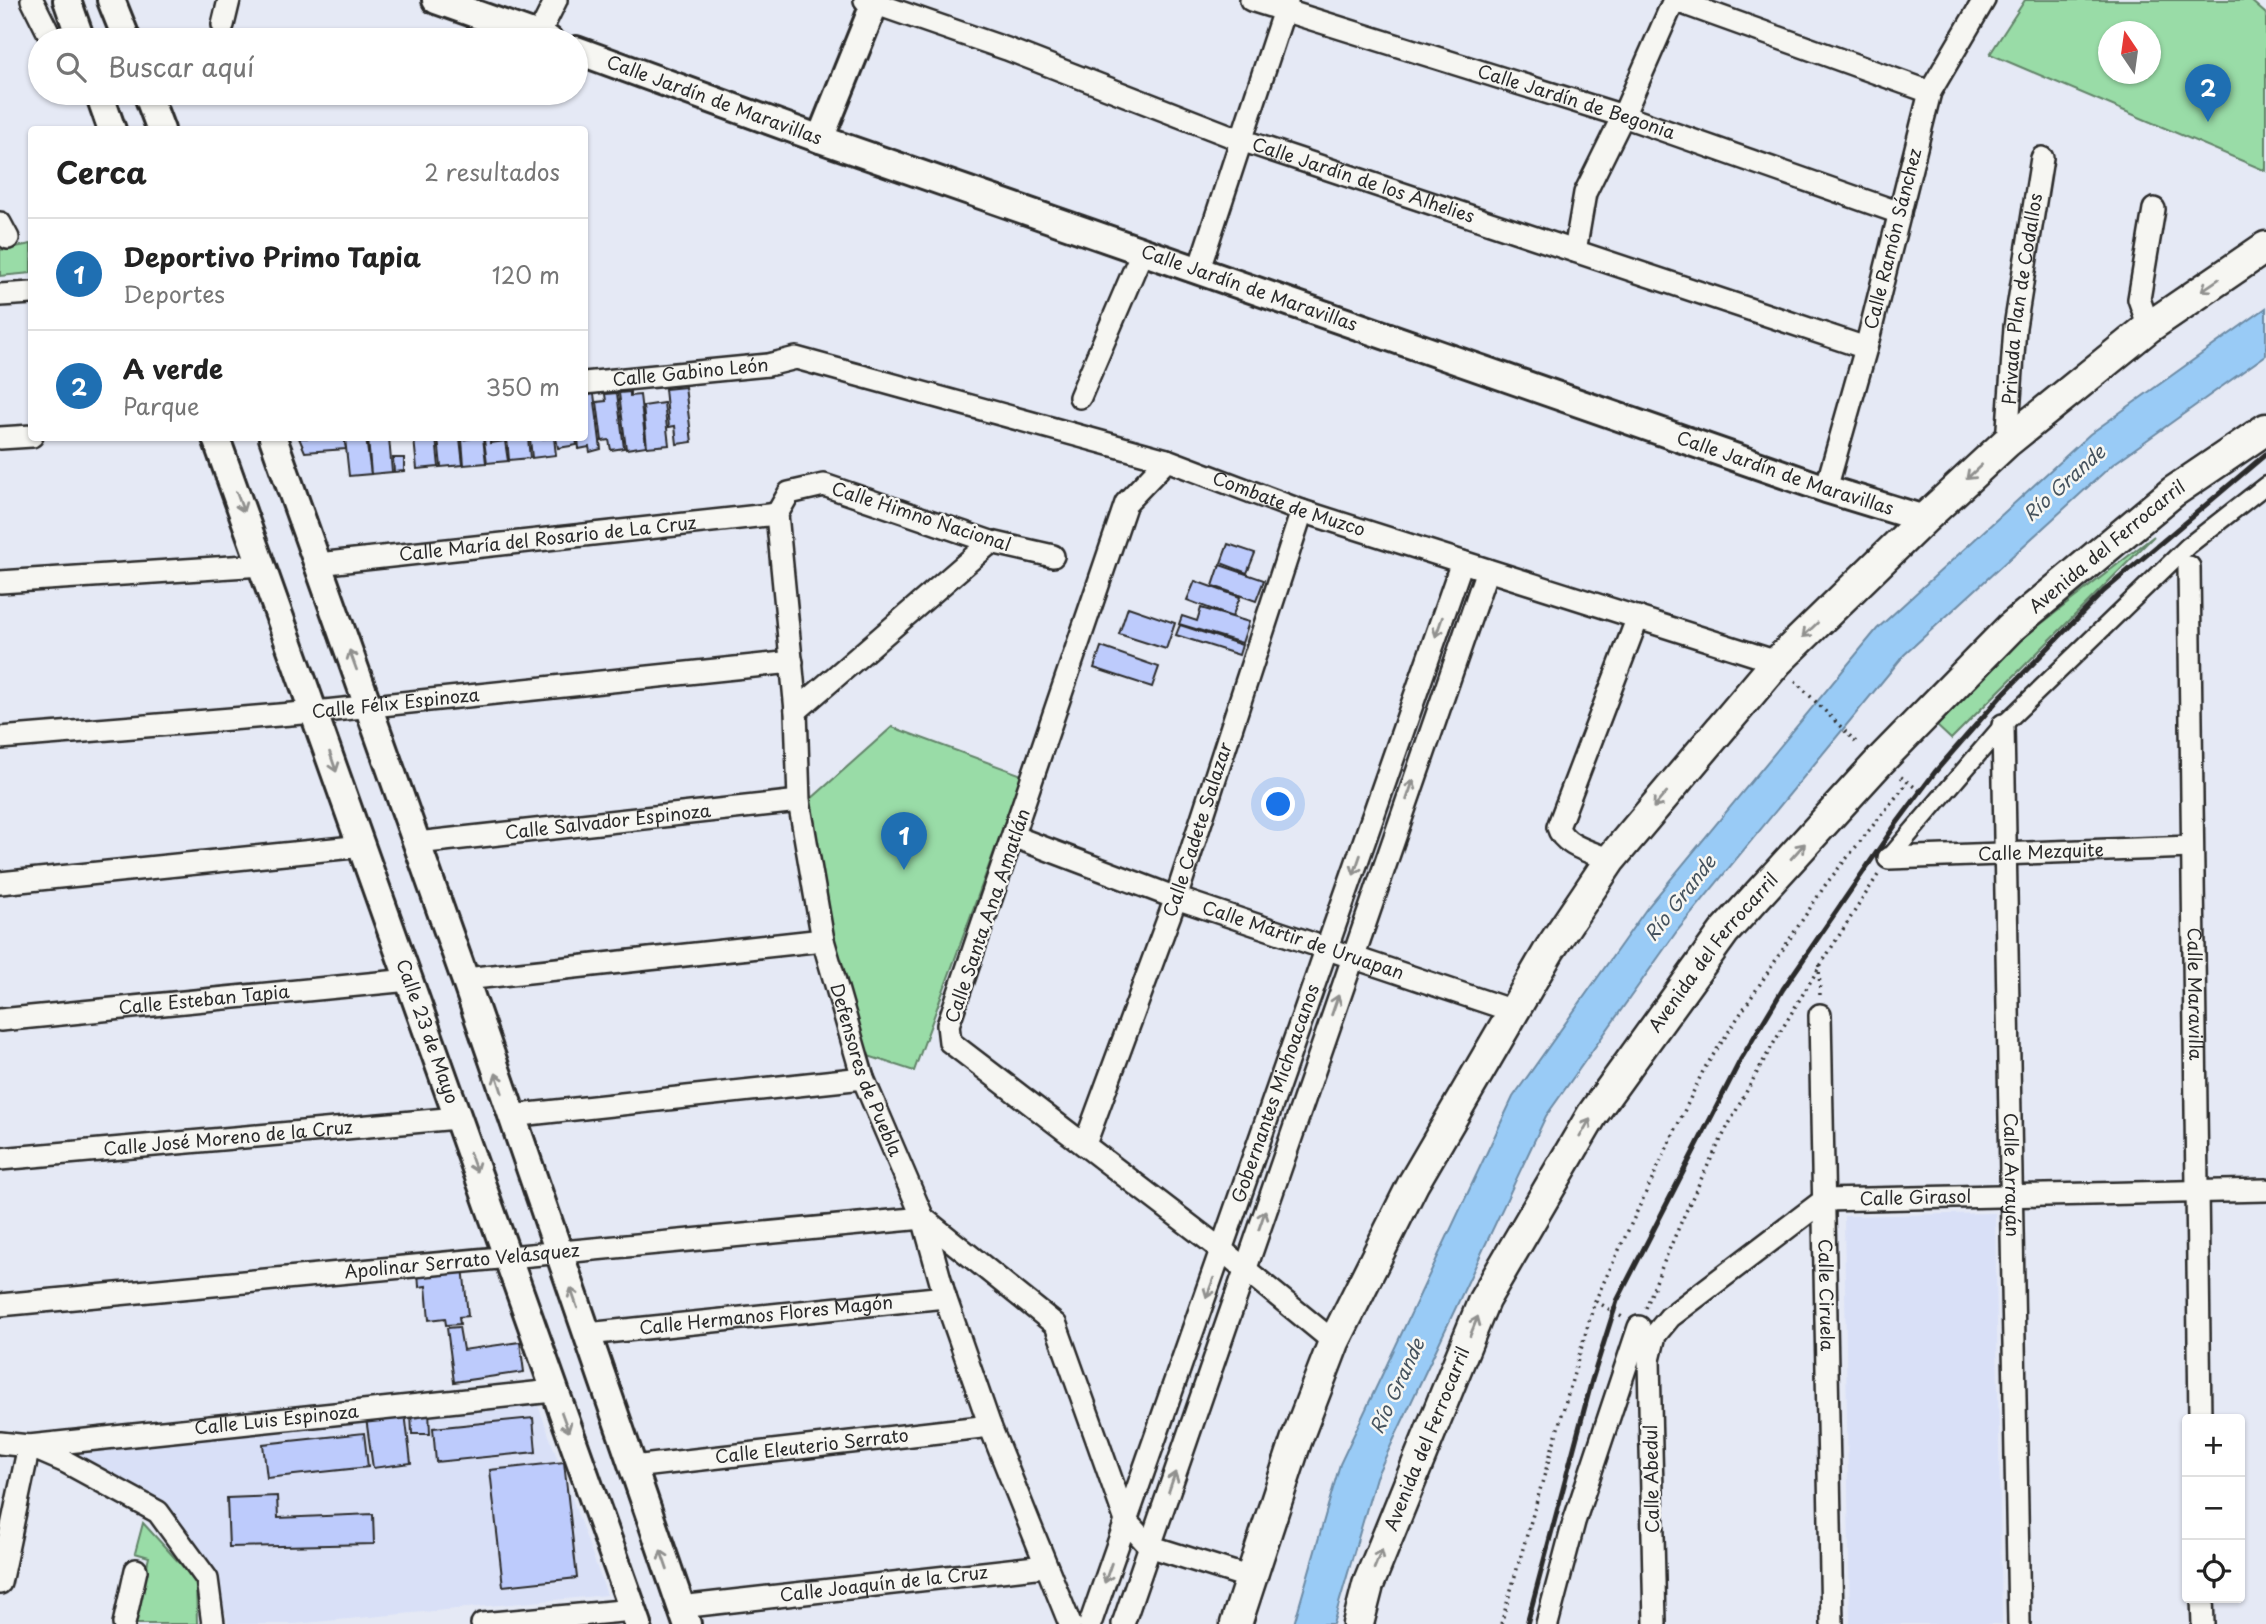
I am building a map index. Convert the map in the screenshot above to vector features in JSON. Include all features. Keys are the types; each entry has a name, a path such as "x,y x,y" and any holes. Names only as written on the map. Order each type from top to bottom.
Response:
{"main road":[{"path":"1236,1624 1296,1441 1334,1342 1413,1184 1513,1011 1610,860 1777,662 1924,519 2007,442 2149,327 2266,247"},
{"name":"Avenida del Ferrocarril","path":"1358,1624 1368,1585 1485,1300 1592,1115 1724,932 1880,761 2010,628 2173,492 2266,429"}],"street":[{"path":"32,0 46,28"},
{"path":"67,0 77,28"},
{"path":"111,0 122,28"},
{"path":"223,25 229,0"},
{"path":"436,0 515,28"},
{"path":"546,28 556,0"},
{"name":"Calle Jardín de Begonia","path":"1251,0 1285,6 1623,116 1900,213"},
{"path":"1575,251 1585,193 1623,116 1674,0 1930,92"},
{"name":"Calle Ramón Sánchez","path":"1826,489 1866,348 1930,92 1984,0"},
{"path":"820,139 872,1"},
{"name":"Calle Jardín de los Alhelies","path":"872,1 1007,49 1241,141 1866,348"},
{"path":"1199,272 1285,6"},
{"name":"Calle Jardín de Maravillas","path":"588,54 1199,272 1826,489 1924,519"},
{"path":"152,105 159,126"},
{"name":"Privada Plan de Codallos","path":"2007,442 2015,327 2042,158"},
{"path":"2149,327 2139,299 2154,209"},
{"path":"1080,397 1142,252"},
{"path":"0,295 28,293"},
{"name":"Calle Gabino León","path":"588,383 768,365 796,358"},
{"name":"Combate de Muzco","path":"796,358 1167,460 1303,511 1777,662"},
{"path":"0,438 28,436"},
{"name":"Calle 23 de Mayo","path":"217,441 635,1617"},
{"path":"274,441 465,979 684,1616"},
{"name":"Calle Santa Ana Amatlán","path":"1167,460 1126,503 1015,837 948,1025 950,1042 1223,1251 1334,1342"},
{"name":"Calle Himno Nacional","path":"778,514 789,493 824,485 991,542 1053,556"},
{"path":"1889,858 2003,724 2188,546 2266,485"},
{"name":"Calle Cadete Salazar","path":"1085,1144 1175,898 1303,511"},
{"name":"Calle María del Rosario de La Cruz","path":"317,564 778,514"},
{"name":"Defensores de Puebla","path":"778,514 796,711 799,801 823,940 863,1079 923,1218 945,1297 990,1426 1070,1624"},
{"path":"796,711 991,542"},
{"name":"Gobernantes Michoacanos","path":"1090,1624 1223,1251 1462,562"},
{"path":"0,582 262,565"},
{"name":"Calle Maravilla","path":"2189,567 2200,1414"},
{"name":"Gobernantes Michoacanos","path":"1123,1624 1351,955 1487,570"},
{"path":"1610,860 1570,843 1560,836 1558,827 1637,617"},
{"name":"Calle Félix Espinoza","path":"0,738 315,712 369,704 792,662"},
{"name":"Calle Arrayán","path":"2003,724 2019,1624"},
{"name":"Calle Salvador Espinoza","path":"416,843 799,801"},
{"name":"Calle Mártir de Uruapan","path":"1015,837 1175,898 1513,1011"},
{"path":"0,883 363,846"},
{"name":"Calle Mezquite","path":"1889,858 2192,846"},
{"path":"465,979 823,940"},
{"name":"Calle Esteban Tapia","path":"0,1020 409,980"},
{"name":"Calle Ciruela","path":"1820,1016 1832,1624"},
{"path":"510,1116 863,1079"},
{"name":"Calle José Moreno de la Cruz","path":"0,1159 457,1118"},
{"name":"Calle Girasol","path":"1824,1200 2197,1189 2266,1190"},
{"path":"1548,1624 1574,1522 1647,1331 1670,1317 1824,1200"},
{"path":"923,1218 1056,1325 1126,1521 1149,1546 1251,1577"},
{"name":"Apolinar Serrato Velásquez","path":"0,1306 923,1218"},
{"name":"Calle Hermanos Flores Magón","path":"587,1334 945,1297"},
{"name":"Calle Abedul","path":"1647,1331 1655,1624"},
{"name":"Calle Luis Espinoza","path":"0,1443 29,1446 553,1391"},
{"name":"Calle Eleuterio Serrato","path":"633,1467 990,1426"},
{"path":"0,1583 29,1446 66,1462 158,1512 207,1579 213,1624"},
{"name":"Calle Joaquín de la Cruz","path":"684,1616 1045,1566"},
{"path":"124,1624 136,1570"},
{"path":"2202,1603 2203,1624"},
{"path":"482,1624 635,1617"}],"path":[{"path":"1804,689 1856,743"},
{"path":"1880,761 1936,803"},
{"path":"1501,1624 1595,1301 1704,1069 1826,884 1908,782"},
{"path":"1647,1331 1664,1260 1753,1079 1819,965 1889,858"},
{"path":"1819,965 1820,1016"}],"shaded area":[{"path":"1995,1213 2002,1624 1850,1624 1844,1216"},
{"path":"538,1405 607,1595 294,1624 228,1624 215,1573 162,1503 72,1451"}],"green space":[{"path":"2025,0 2250,0 2266,14 2266,171 1990,54"},
{"path":"28,245 28,273 0,276 0,250"},
{"path":"2154,536 1951,739 1937,726 2019,641"},
{"path":"892,727 1022,775 914,1071 862,1054 830,939 810,800"},
{"path":"143,1523 196,1581 197,1624 134,1624 149,1557 135,1553"}],"water":[{"name":"Río Grande","path":"2266,308 2266,355 2112,465 1904,655 1677,931 1546,1116 1376,1477 1333,1624 1294,1624 1340,1464 1513,1097 1647,908 1877,629 2090,434"}],"building":[{"path":"685,387 692,442 677,444 675,426 669,427 665,389"},
{"path":"630,392 630,396 640,395 646,446 626,449 619,393"},
{"path":"617,393 624,448 611,450 609,440 602,441 597,402 606,401 605,394"},
{"path":"594,394 601,449 590,452 589,447 579,449 578,441 588,441 588,395"},
{"path":"664,403 669,445 647,447 643,406"},
{"path":"300,441 345,441 346,449 305,452"},
{"path":"345,441 366,441 371,474 349,476"},
{"path":"368,441 389,441 392,472 371,474"},
{"path":"414,441 436,441 439,467 417,469"},
{"path":"438,441 460,441 463,465 441,467"},
{"path":"462,441 483,441 486,463 464,465"},
{"path":"484,441 505,441 508,461 487,463"},
{"path":"507,441 528,441 530,458 509,460"},
{"path":"530,441 554,441 556,455 532,458"},
{"path":"557,441 576,441 577,445 558,448"},
{"path":"393,458 404,458 404,471 394,472"},
{"path":"1228,544 1255,553 1247,573 1221,563"},
{"path":"1220,565 1264,580 1256,601 1213,586"},
{"path":"1195,581 1240,597 1232,617 1187,600"},
{"path":"1128,607 1175,623 1166,649 1119,634"},
{"path":"1201,608 1249,622 1242,643 1179,624 1182,616 1197,621"},
{"path":"1180,625 1242,645 1239,655 1176,635"},
{"path":"1101,647 1159,667 1152,687 1094,668"},
{"path":"463,1266 468,1316 459,1317 460,1324 446,1325 445,1318 429,1320 426,1286 419,1287 418,1271"},
{"path":"459,1327 463,1350 520,1342 524,1372 454,1382 447,1328"},
{"path":"429,1410 430,1434 412,1434 411,1412"},
{"path":"405,1413 411,1463 373,1468 366,1418"},
{"path":"533,1418 536,1452 436,1462 433,1428"},
{"path":"364,1433 368,1467 267,1478 263,1444"},
{"path":"564,1462 577,1578 503,1586 490,1470"},
{"path":"277,1496 278,1518 373,1514 374,1544 229,1547 227,1498"}],"railway":[{"path":"1527,1624 1592,1380 1617,1301 1741,1059 1783,989 1894,827 1935,772 2002,695 2104,591 2266,454"}],"place":[{"name":"A verde","path":"2208,122"},
{"name":"Deportivo Primo Tapia","path":"904,870"}]}
